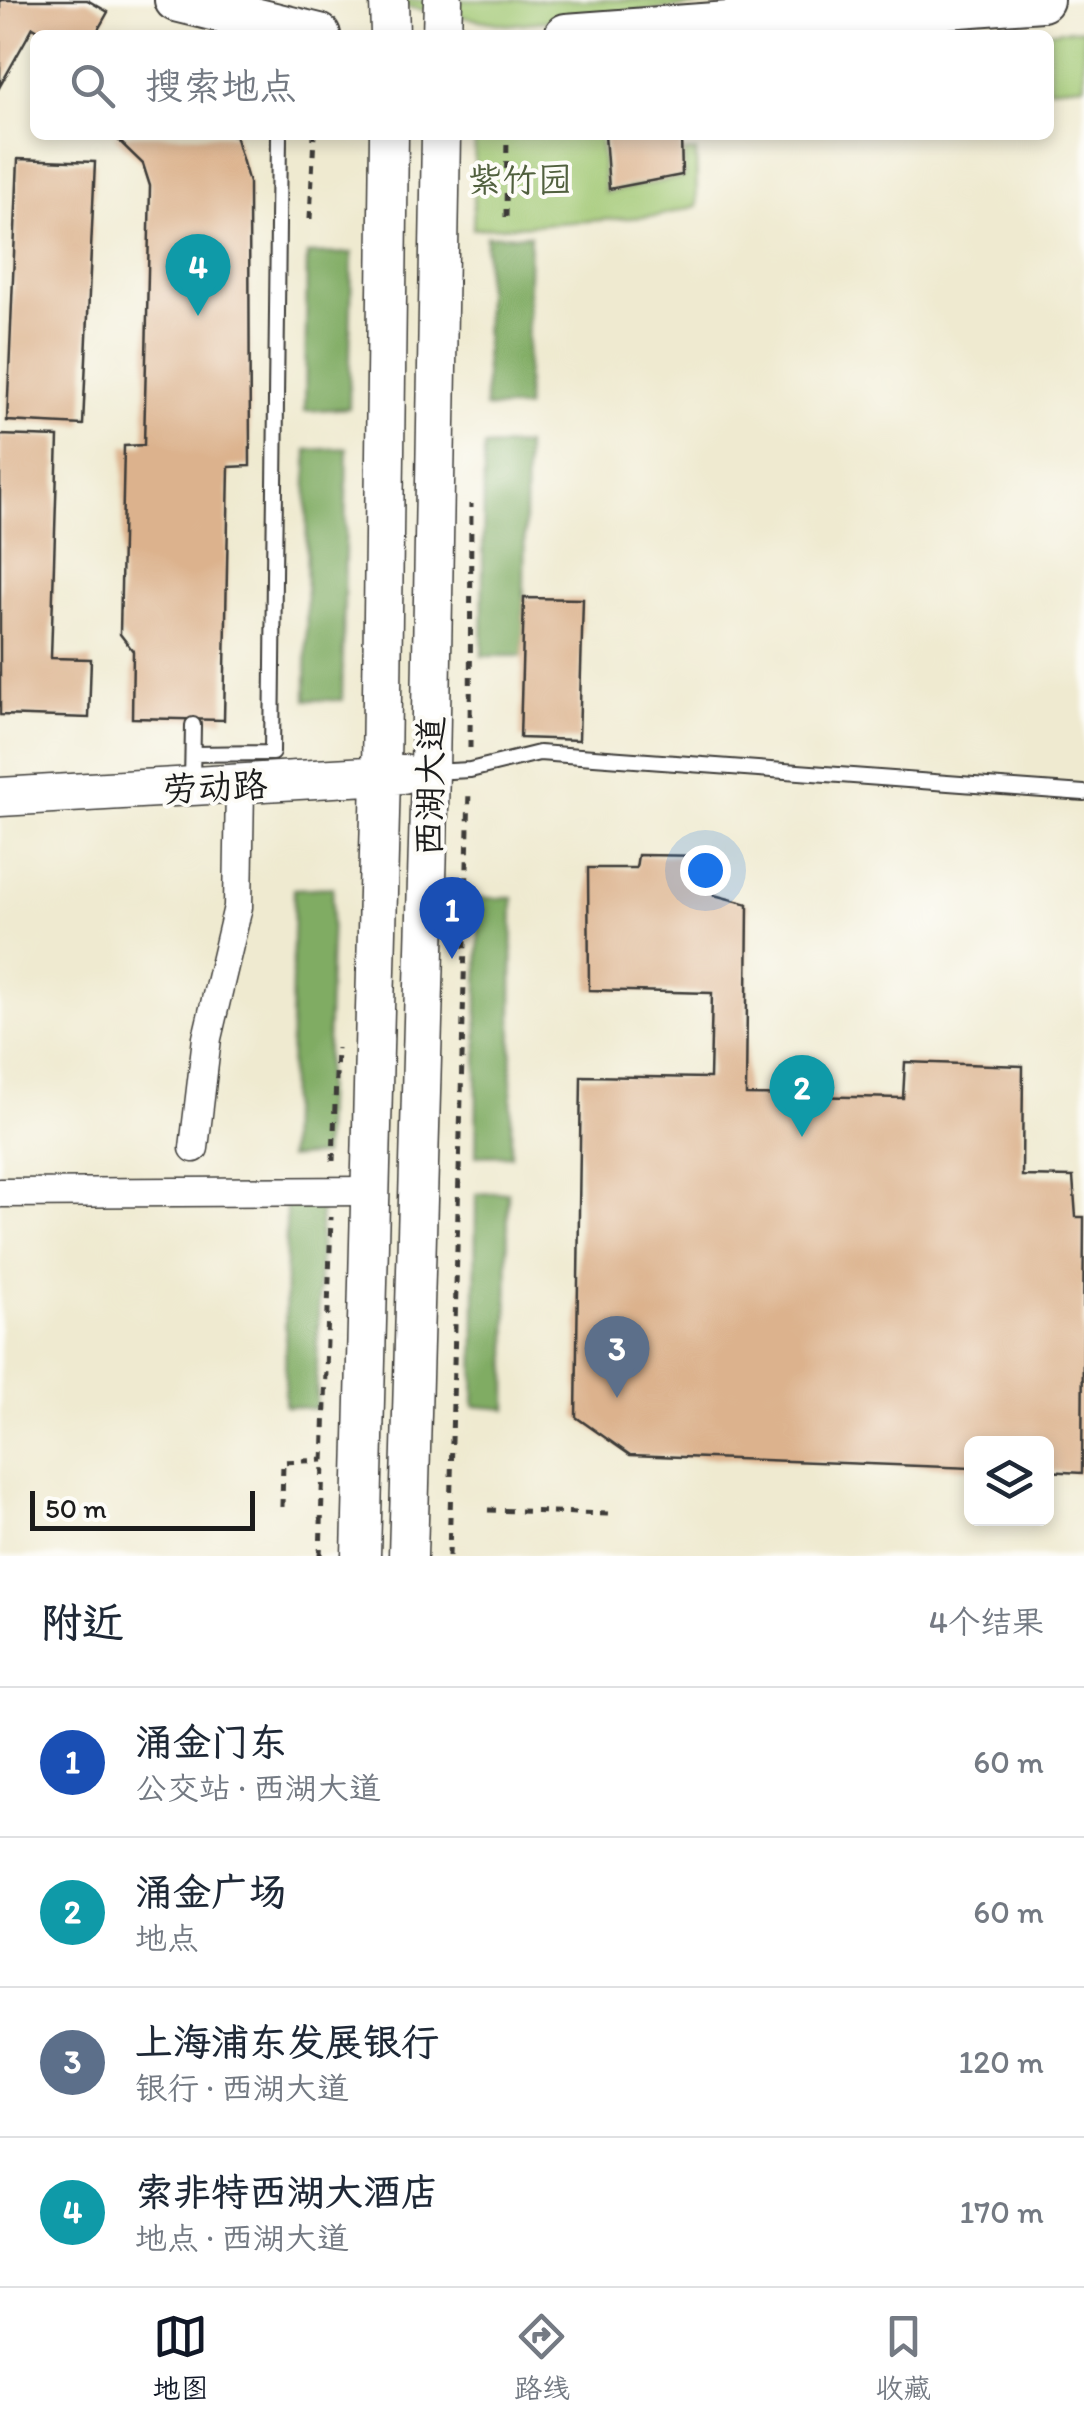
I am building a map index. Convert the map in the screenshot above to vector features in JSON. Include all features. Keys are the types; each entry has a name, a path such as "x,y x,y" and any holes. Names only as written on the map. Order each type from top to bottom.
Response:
{"main road":[{"path":"176,0 299,30"},
{"path":"389,0 390,30"},
{"path":"442,30 443,0"},
{"path":"634,30 1042,0"},
{"name":"西湖大道","path":"361,1556 382,775 390,140"},
{"name":"西湖大道","path":"408,1556 430,772 441,140"},
{"name":"劳动路","path":"0,798 193,771 240,786 430,772"}],"street":[{"path":"194,1148 207,1038 238,907 240,786"},
{"path":"0,1194 369,1191"}],"lane":[{"path":"194,725 193,771 272,753 279,140"},
{"path":"430,772 470,770 539,753 1084,793"}],"path":[{"path":"310,219 314,140"},
{"path":"506,216 507,140"},
{"path":"449,1556 470,770 472,500"},
{"path":"282,1507 284,1462 323,1460"},
{"path":"488,1510 610,1514"}],"green space":[{"path":"368,0 749,0 507,25"},
{"path":"1084,29 1084,85 1054,88 1054,31"},
{"name":"紫竹园","path":"475,140 600,140 605,193 684,177 684,152 696,151 697,206 658,216 473,229"},
{"path":"530,235 526,408 485,408 486,236"},
{"path":"352,253 349,408 305,411 307,254"},
{"path":"526,445 523,656 482,656 484,447"},
{"path":"347,448 342,700 306,700 307,450"},
{"path":"333,887 323,1155 288,1158 294,889"},
{"path":"479,898 513,898 511,1155 476,1156"},
{"path":"508,1192 507,1409 474,1406 476,1194"},
{"path":"321,1202 316,1409 285,1406 286,1204"}],"building":[{"path":"0,0 87,0 108,12 98,30 33,27 0,86"},
{"path":"118,140 236,140 249,183 250,466 229,467 224,720 132,718 133,651 120,634 124,446 144,445 150,186 143,164"},
{"path":"605,140 681,140 682,175 609,189"},
{"path":"18,159 95,162 83,425 7,421"},
{"path":"0,435 58,437 51,658 91,659 89,718 0,715"},
{"path":"524,598 583,599 579,740 520,738"},
{"path":"638,855 711,856 714,895 748,904 746,1095 903,1098 905,1062 1023,1066 1022,1176 1073,1177 1076,1217 1084,1217 1082,1473 1054,1471 1054,1436 964,1436 964,1468 630,1455 576,1417 581,1076 710,1078 712,993 589,990 588,868 636,868"}],"place":[{"name":"索非特西湖大酒店","path":"198,316"},
{"name":"涌金门东","path":"452,959"},
{"name":"涌金广场","path":"802,1137"},
{"name":"上海浦东发展银行","path":"617,1398"}]}
